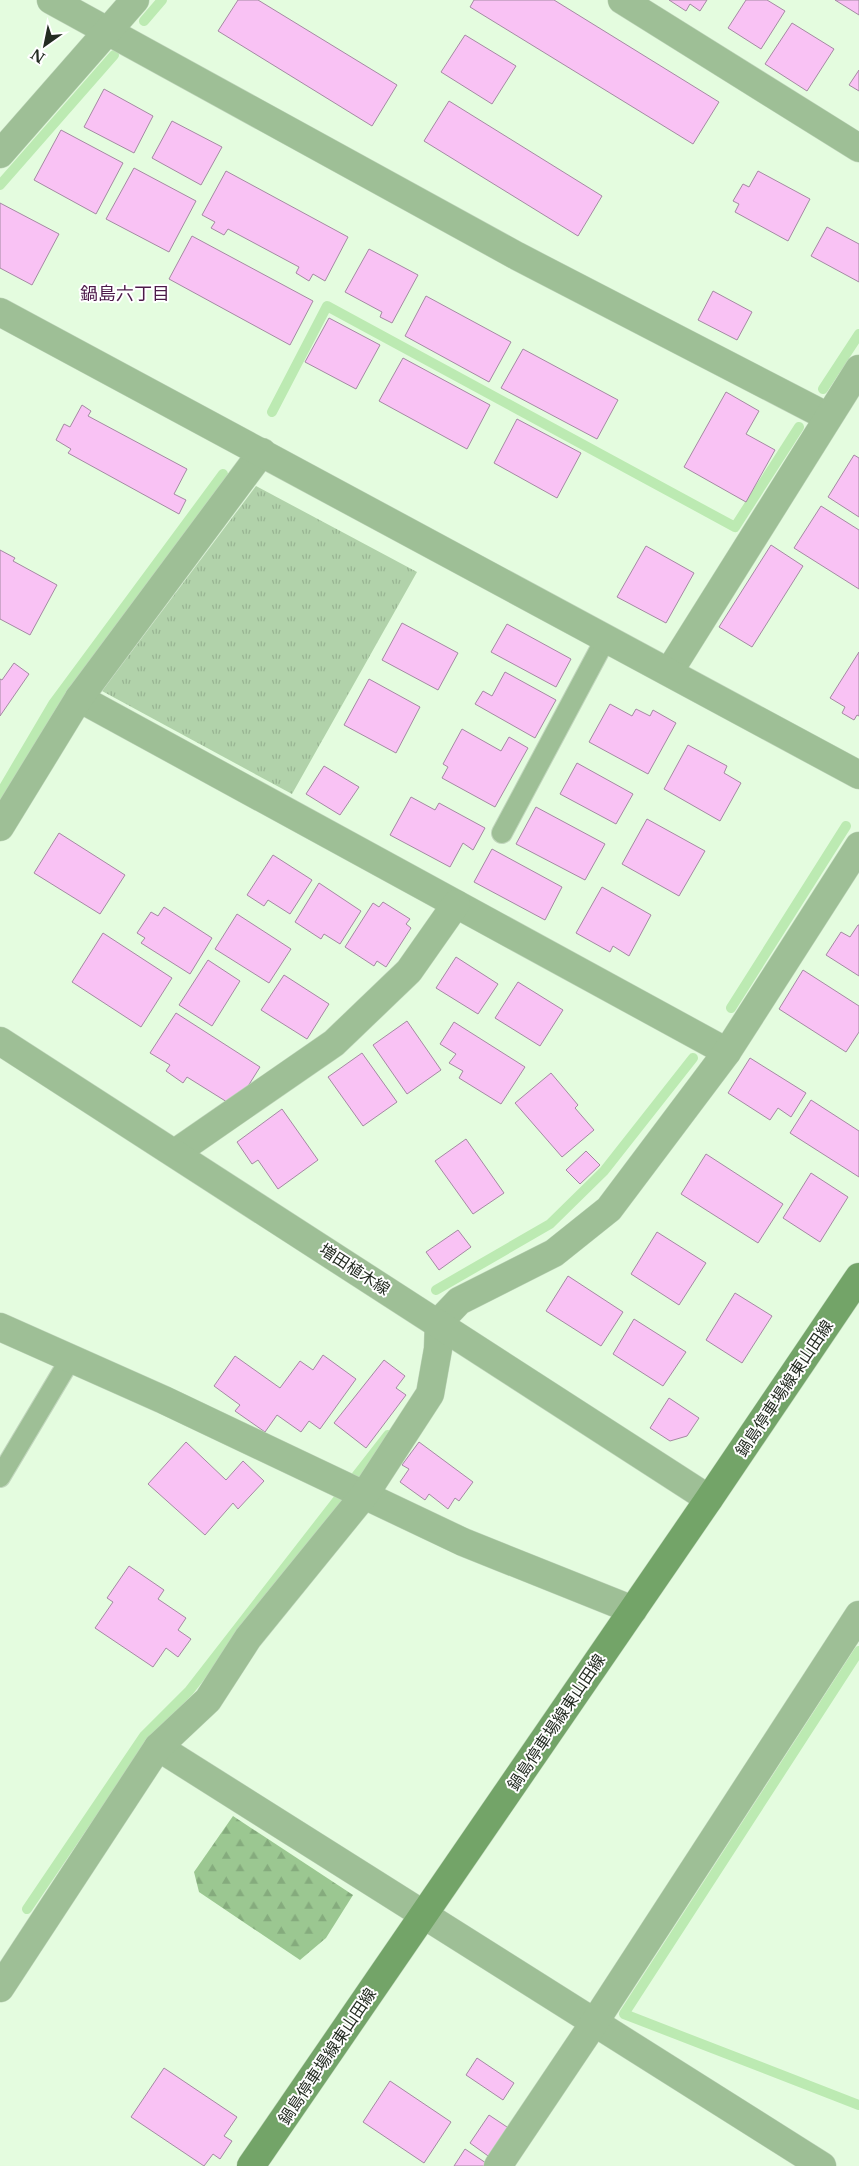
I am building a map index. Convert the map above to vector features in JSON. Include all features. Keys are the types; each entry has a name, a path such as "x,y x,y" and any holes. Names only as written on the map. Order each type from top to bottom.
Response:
{"main road":[{"name":"鍋島停車場線東山田線","path":"251,2166 710,1499 859,1277"}],"street":[{"path":"51,0 517,256 828,417"},
{"path":"0,154 136,0"},
{"path":"622,0 859,148"},
{"path":"0,312 859,775"},
{"path":"669,672 859,369"},
{"path":"0,827 79,698 262,452"},
{"path":"79,698 727,1052"},
{"path":"0,1988 10,1952 158,1747 208,1700 248,1638 365,1494 430,1394 438,1349 439,1322 459,1301 554,1253 609,1209 727,1052 859,846"},
{"path":"175,1153 334,1043 409,972 456,904"},
{"name":"増田植木線","path":"0,1041 439,1322 710,1499"},
{"path":"0,1326 164,1400 463,1542 632,1610"},
{"path":"498,2166 594,2023 859,1616"},
{"path":"158,1747 822,2166"}],"lane":[{"path":"502,833 606,638"},
{"path":"0,1477 70,1358"}],"green space":[{"path":"256,486 417,572 292,794 102,691"},
{"path":"233,1816 353,1895 326,1938 300,1960 199,1892 194,1872"}],"building":[{"path":"238,0 258,0 397,85 372,126 218,31"},
{"path":"474,0 554,0 719,102 693,144 470,7"},
{"path":"669,0 707,0 700,11 690,4 686,11"},
{"path":"746,0 767,0 785,11 761,49 728,28"},
{"path":"835,0 859,0 859,15"},
{"path":"792,23 834,49 807,91 765,64"},
{"path":"465,35 516,66 492,104 441,72"},
{"path":"859,70 859,91 849,85"},
{"path":"104,89 153,116 134,153 84,127"},
{"path":"449,101 602,196 578,236 424,141"},
{"path":"172,121 222,147 201,185 152,158"},
{"path":"61,130 123,163 96,214 34,180"},
{"path":"134,168 196,201 169,252 106,219"},
{"path":"226,171 348,237 325,281 313,274 309,281 296,273 299,267 228,229 224,235 211,228 215,222 202,215"},
{"path":"758,171 810,199 788,241 735,212 739,204 733,201 743,184 749,187"},
{"path":"0,203 59,234 32,285 0,268"},
{"path":"827,227 859,244 859,282 811,256"},
{"path":"192,236 313,301 290,345 169,279"},
{"path":"369,249 418,275 392,323 380,317 382,312 345,292"},
{"path":"713,291 752,312 737,340 698,320"},
{"path":"426,296 511,342 489,382 405,336"},
{"path":"329,318 380,345 356,389 305,362"},
{"path":"523,349 618,400 597,439 501,388"},
{"path":"403,358 490,405 467,449 379,401"},
{"path":"726,392 759,411 746,434 775,450 746,502 684,467"},
{"path":"82,405 91,411 88,416 187,469 174,494 186,500 179,514 68,453 71,449 56,440 64,424 70,427"},
{"path":"517,419 581,453 557,498 494,463"},
{"path":"854,455 859,458 859,517 828,497"},
{"path":"821,506 859,530 859,589 794,548"},
{"path":"771,545 803,566 752,647 719,627"},
{"path":"646,546 694,573 666,623 617,597"},
{"path":"0,550 15,558 13,561 57,585 30,635 0,619"},
{"path":"402,623 458,653 438,690 382,660"},
{"path":"507,624 571,659 556,687 491,652"},
{"path":"859,652 859,716 857,715 854,720 842,713 845,707 830,698"},
{"path":"14,663 29,674 0,716 0,679 2,680"},
{"path":"505,672 556,700 535,738 475,704 483,691 492,696"},
{"path":"369,679 420,707 396,753 344,725"},
{"path":"610,704 632,716 636,709 650,716 653,710 676,723 648,774 589,742"},
{"path":"462,729 501,751 509,737 528,748 495,807 442,778 448,767 443,764"},
{"path":"688,745 727,766 724,773 741,783 720,821 664,789"},
{"path":"577,763 633,794 616,824 560,794"},
{"path":"324,766 359,787 340,815 306,794"},
{"path":"411,797 435,810 439,803 485,828 473,850 463,843 450,867 390,835"},
{"path":"536,807 605,844 585,880 516,844"},
{"path":"647,819 705,851 679,896 622,864"},
{"path":"59,833 125,875 100,914 34,873"},
{"path":"492,849 562,887 545,920 474,882"},
{"path":"273,855 312,880 290,914 268,900 264,906 247,895"},
{"path":"319,883 361,911 340,944 324,934 321,939 295,922"},
{"path":"602,887 651,915 629,956 613,946 610,952 576,933"},
{"path":"383,902 410,919 406,924 411,928 386,967 377,961 374,966 345,947 373,903 379,907"},
{"path":"164,907 212,938 190,974 141,943 145,938 137,933 151,912 158,916"},
{"path":"237,914 291,949 269,983 215,949"},
{"path":"858,925 859,976 826,955 841,932 850,937"},
{"path":"103,933 172,978 141,1027 72,982"},
{"path":"456,957 498,984 478,1014 436,988"},
{"path":"208,960 240,981 212,1026 179,1005"},
{"path":"803,970 859,1006 859,1032 846,1052 779,1009"},
{"path":"284,975 329,1004 307,1039 261,1010"},
{"path":"518,982 563,1010 540,1046 495,1018"},
{"path":"176,1013 260,1067 235,1107 187,1077 183,1083 166,1071 170,1065 150,1053"},
{"path":"407,1021 441,1070 407,1094 373,1045"},
{"path":"454,1022 525,1067 501,1104 459,1078 463,1071 449,1063 456,1054 440,1044"},
{"path":"362,1053 397,1102 363,1126 328,1077"},
{"path":"750,1058 806,1093 791,1117 778,1108 770,1120 728,1093"},
{"path":"551,1073 578,1105 575,1108 594,1130 562,1157 515,1103"},
{"path":"811,1100 859,1131 859,1177 790,1133"},
{"path":"282,1109 318,1160 278,1189 258,1160 252,1164 237,1142"},
{"path":"466,1139 504,1193 473,1214 435,1161"},
{"path":"586,1151 600,1165 580,1184 566,1170"},
{"path":"706,1154 783,1204 758,1243 681,1194"},
{"path":"811,1173 848,1197 820,1242 783,1218"},
{"path":"458,1230 471,1247 439,1270 426,1252"},
{"path":"657,1232 706,1263 679,1305 631,1274"},
{"path":"568,1276 623,1312 601,1346 546,1311"},
{"path":"735,1293 772,1316 742,1363 706,1340"},
{"path":"634,1319 686,1352 663,1386 613,1354"},
{"path":"323,1355 356,1379 320,1429 309,1421 301,1432 277,1415 265,1432 235,1411 240,1405 214,1386 235,1356 280,1388 300,1361 313,1370"},
{"path":"384,1360 405,1376 396,1388 406,1395 366,1448 334,1423"},
{"path":"669,1398 699,1418 687,1436 670,1441 650,1428"},
{"path":"186,1442 226,1480 243,1461 264,1481 238,1509 233,1503 205,1535 148,1484"},
{"path":"419,1442 473,1482 459,1501 455,1498 448,1509 429,1494 425,1500 400,1482 409,1469 402,1465"},
{"path":"129,1566 164,1590 158,1599 186,1618 178,1630 191,1639 178,1657 166,1648 153,1667 95,1628 113,1602 107,1598"},
{"path":"477,2058 514,2083 503,2100 466,2075"},
{"path":"164,2068 237,2117 224,2136 232,2141 220,2159 213,2154 204,2166 131,2117"},
{"path":"390,2081 451,2122 424,2163 363,2122"},
{"path":"489,2115 510,2129 491,2158 470,2143"},
{"path":"465,2149 486,2163 484,2166 454,2166"}],"waterway":[{"path":"144,21 162,0"},
{"path":"0,185 114,55"},
{"path":"272,412 327,306 735,527 799,427"},
{"path":"823,389 859,334"},
{"path":"0,794 53,704 223,474"},
{"path":"731,1008 846,826"},
{"path":"436,1290 550,1224 604,1171 693,1058"},
{"path":"27,1909 144,1736 189,1691 388,1435"},
{"path":"859,1651 624,2014 859,2105"}],"district":[{"name":"鍋島六丁目","path":"125,294"}]}
